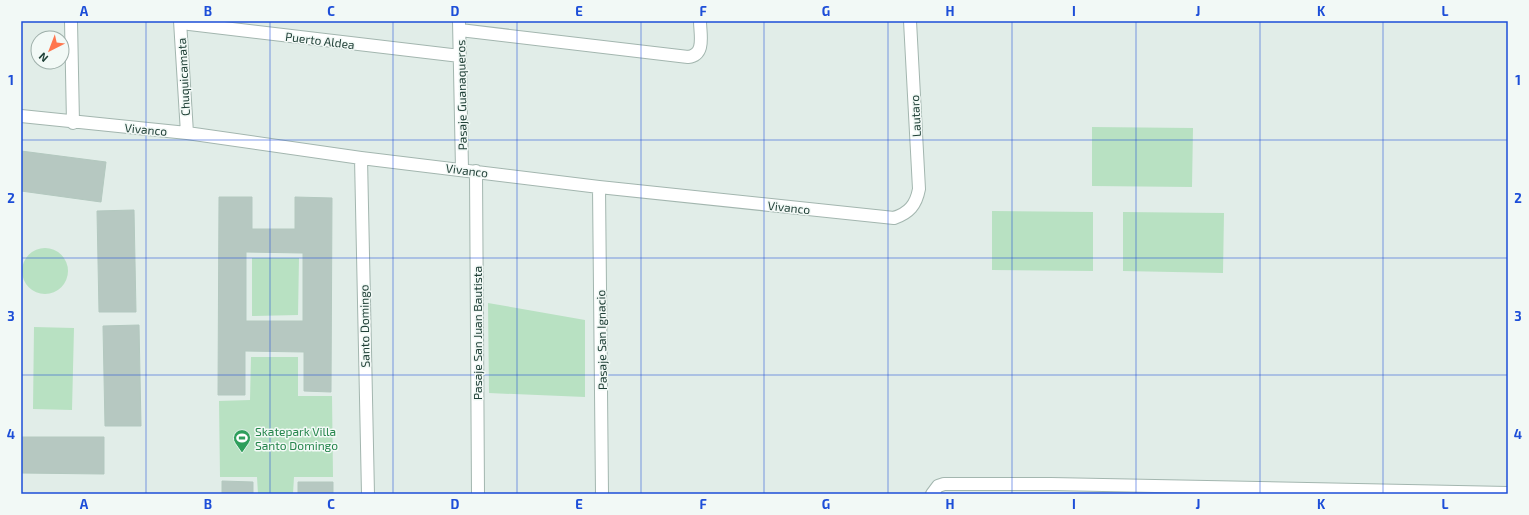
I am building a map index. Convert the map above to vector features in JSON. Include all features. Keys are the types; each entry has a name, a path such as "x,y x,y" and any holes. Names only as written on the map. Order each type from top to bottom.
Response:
{"street":[{"path":"71,21 73,122"},
{"path":"460,25 688,57 697,54 701,47 700,21"},
{"name":"Lautaro","path":"910,21 919,189 917,198 911,209"},
{"name":"Puerto Aldea","path":"181,22 460,56"},
{"name":"Chuquicamata","path":"181,22 186,133"},
{"name":"Pasaje Guanaqueros","path":"460,25 462,169"},
{"name":"Vivanco","path":"21,116 186,133 361,158 462,169 599,187 894,218 905,215 911,209"},
{"name":"Santo Domingo","path":"361,158 368,494"},
{"name":"Pasaje San Juan Bautista","path":"476,171 478,494"},
{"name":"Pasaje San Ignacio","path":"599,187 602,494"},
{"path":"935,490 944,484 1051,489 1508,493"}],"green space":[{"path":"1092,127 1193,128 1192,187 1092,186"},
{"path":"992,211 1093,212 1093,271 992,270"},
{"path":"1123,212 1224,213 1223,273 1123,271"},
{"path":"40,248 50,248 58,252 64,258 68,266 68,276 64,284 58,290 50,294 40,294 32,290 26,284 22,276 22,266 26,258 32,252"},
{"path":"252,258 299,258 298,315 252,316"},
{"path":"488,303 585,320 585,397 489,393"},
{"path":"34,327 74,328 72,410 33,409"},
{"path":"251,357 298,357 298,396 332,396 333,477 294,477 293,494 258,494 257,477 220,477 219,401 250,400"}],"building":[{"path":"21,151 106,162 101,202 21,191"},
{"path":"219,197 252,197 252,229 295,229 295,197 332,198 331,392 304,391 304,352 245,351 245,395 218,395","holes":["246,252 303,253 303,321 246,321"]},
{"path":"134,210 136,312 99,312 97,211"},
{"path":"139,325 141,426 105,426 103,326"},
{"path":"21,437 104,437 104,474 21,473"},
{"path":"222,481 253,482 253,494 222,494"},
{"path":"298,482 333,482 333,494 298,494"}],"place":[{"name":"Skatepark Villa Santo Domingo","path":"242,453"}]}
